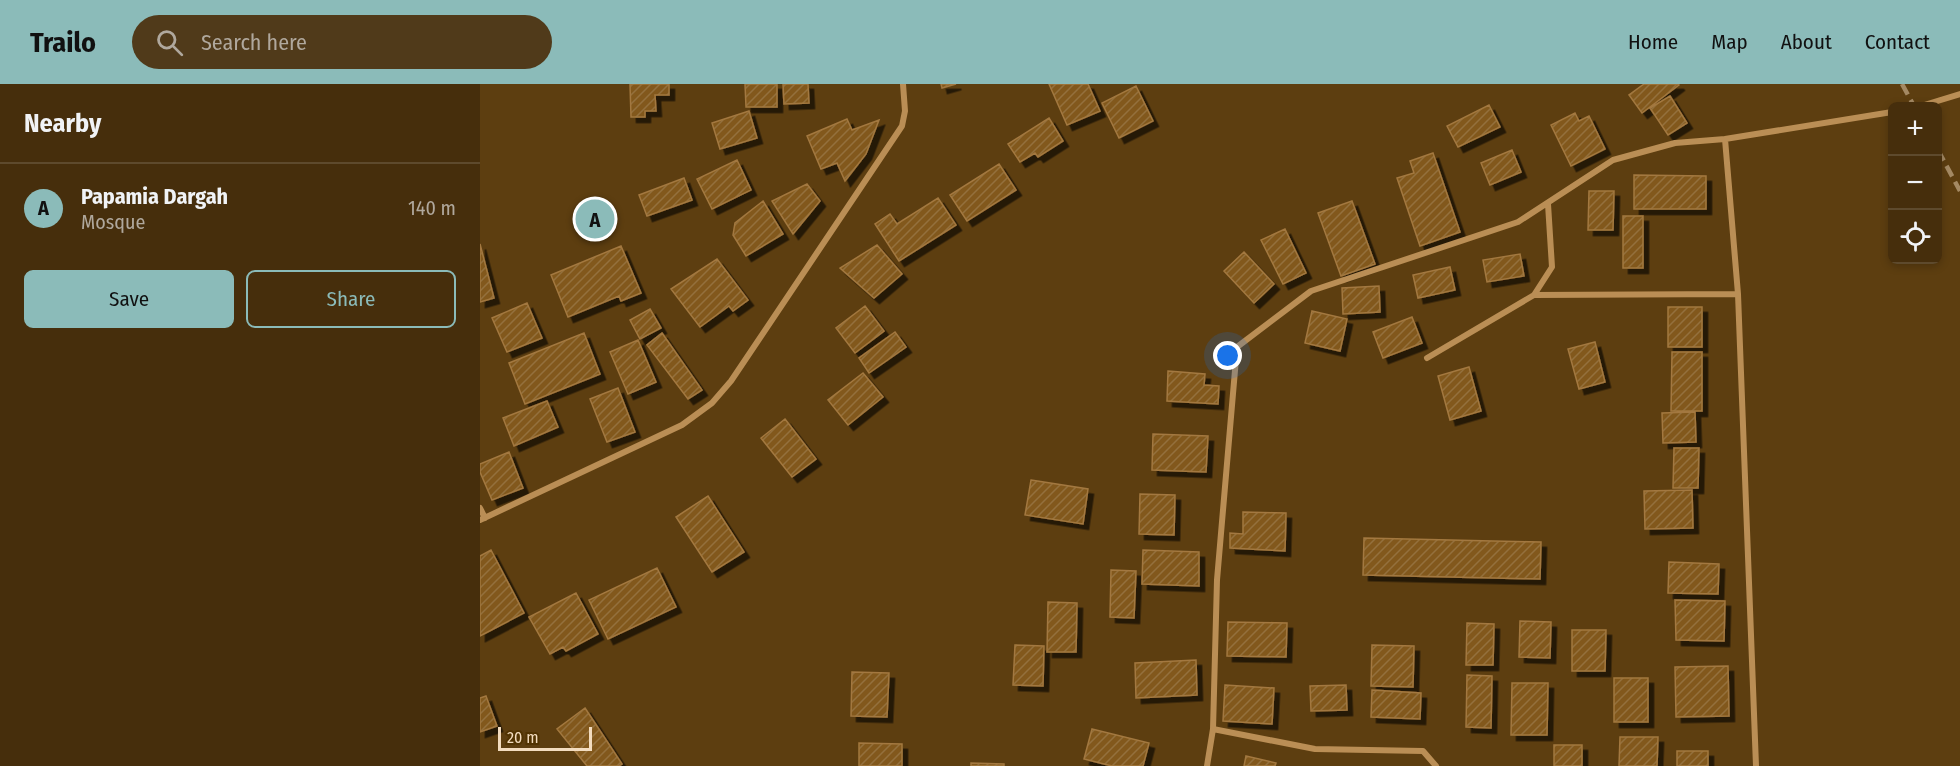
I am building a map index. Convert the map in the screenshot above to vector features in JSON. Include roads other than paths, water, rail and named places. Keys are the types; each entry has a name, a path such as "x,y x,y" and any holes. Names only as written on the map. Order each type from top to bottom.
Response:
{"street":[{"path":"480,508 482,519 682,425 712,403 731,381 902,126 905,111 903,84"},
{"path":"1934,102 1960,94"},
{"path":"1207,766 1214,729 1217,580 1237,347 1311,291 1518,222 1613,160 1674,143 1725,139 1888,113"},
{"path":"1725,139 1738,294 1756,766"},
{"path":"1427,358 1534,295 1552,267 1548,204"},
{"path":"1534,295 1738,294"},
{"path":"1214,729 1315,750 1423,750 1436,766"}],"railway":[{"path":"1902,84 1912,102"},
{"path":"1941,156 1960,191"}],"place":[{"name":"Papamia Dargah","path":"595,219"}]}
